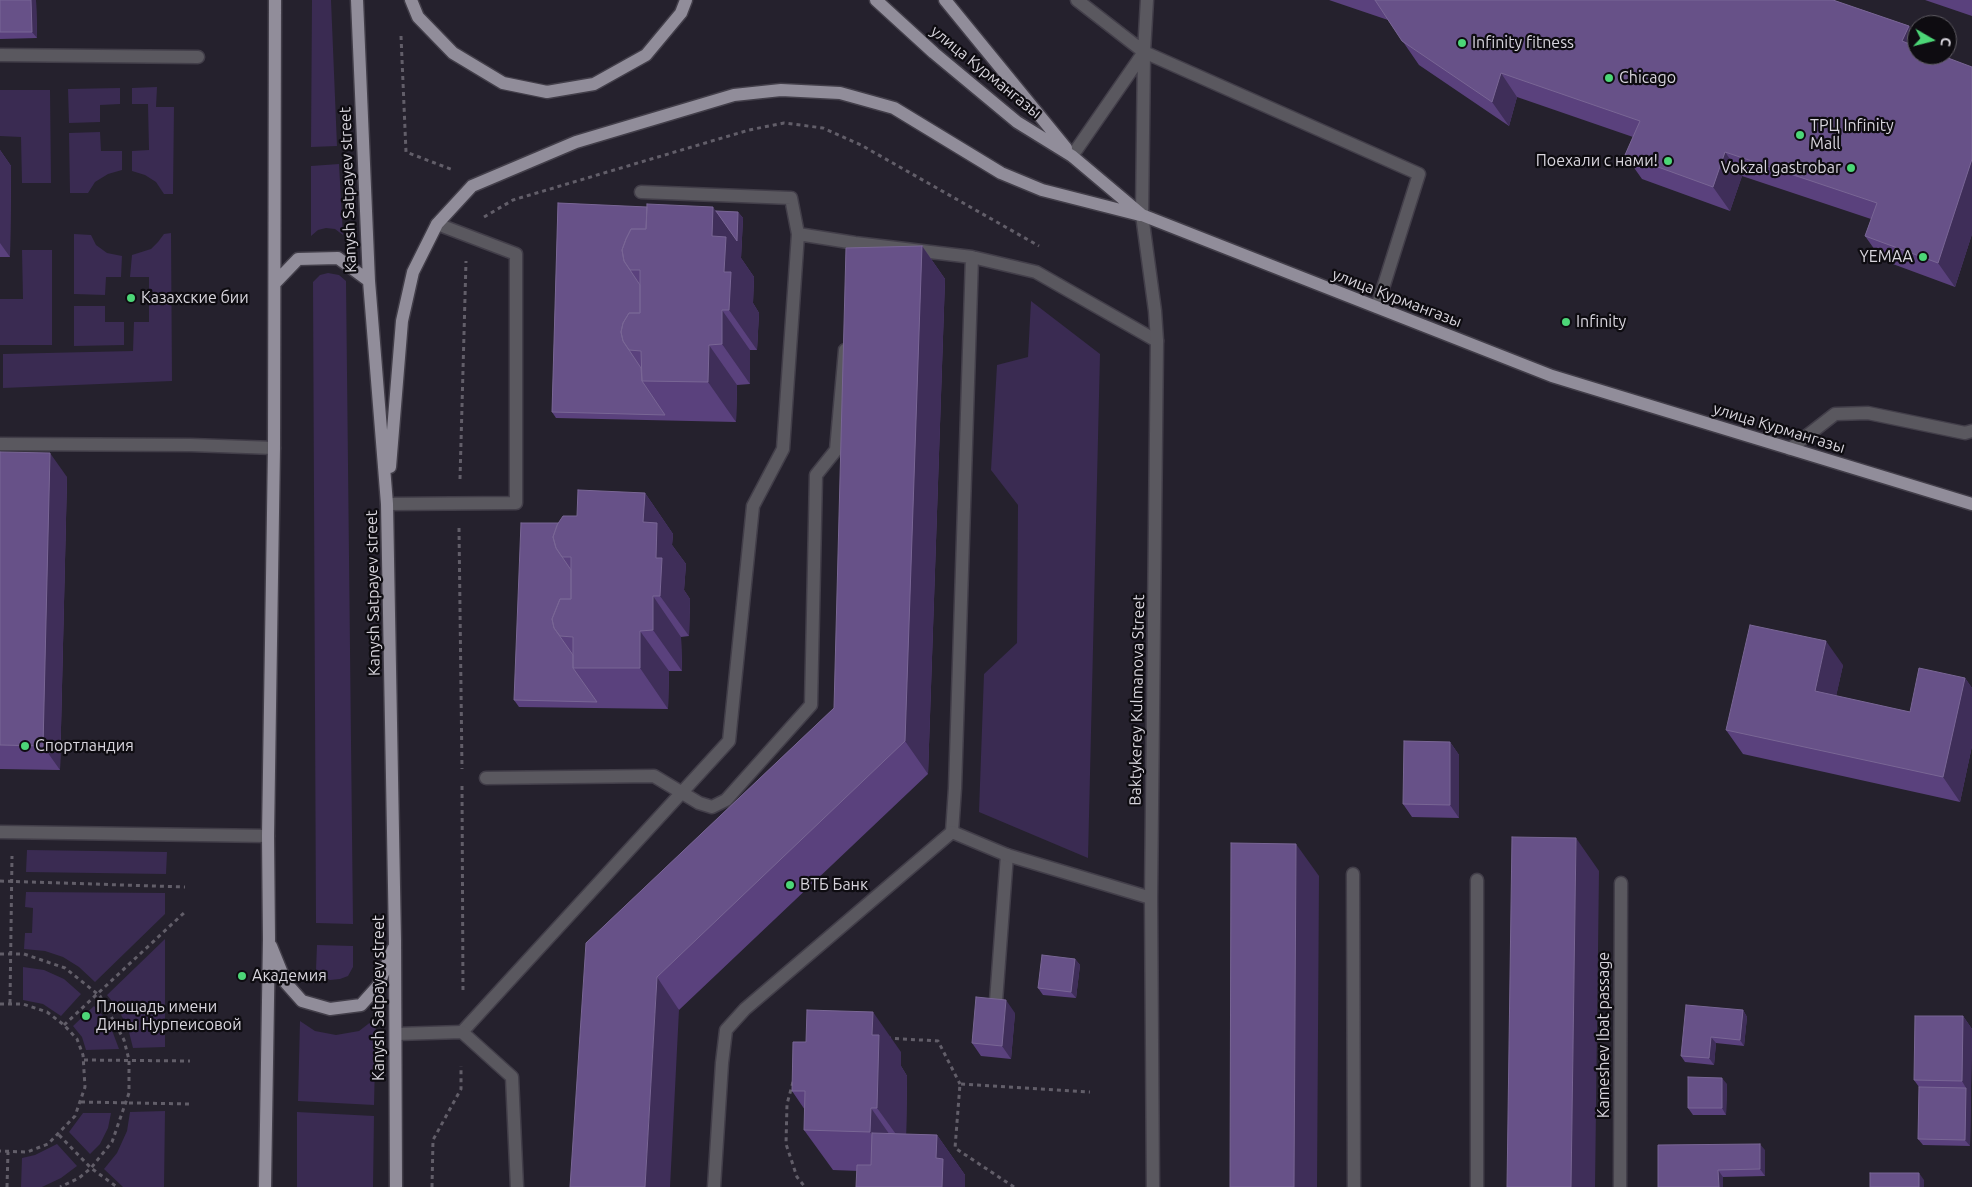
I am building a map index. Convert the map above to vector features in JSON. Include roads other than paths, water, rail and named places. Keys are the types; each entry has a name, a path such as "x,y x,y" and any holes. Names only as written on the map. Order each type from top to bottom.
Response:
{"main road":[{"path":"265,1187 274,448 275,0"},
{"name":"Kanysh Satpayev street","path":"357,0 368,282 387,504 395,941 396,1187"},
{"path":"411,0 418,17 452,53 503,83 547,92 594,84 646,55 681,13 686,0"},
{"name":"улица Курмангазы","path":"876,0 934,53 1017,122 1072,156 1142,215 1552,376 1972,504"},
{"path":"945,0 1072,156"},
{"path":"387,504 402,321 413,272 437,224 472,186 576,142 734,95 781,90 840,94 894,108 1001,173 1042,190 1142,215"},
{"path":"274,283 298,259 338,258 368,282"},
{"path":"269,939 286,982 302,1001 330,1010 361,1005 378,986 395,941"}],"street":[{"path":"1077,0 1144,52 1419,174 1377,307"},
{"name":"Baktykerey Kulmanova Street","path":"1148,0 1144,52 1142,215 1157,340 1151,898 1153,1187"},
{"path":"1072,156 1144,52"},
{"path":"0,56 198,56"},
{"path":"462,1032 729,741 752,506 783,450 798,234 791,198 641,192"},
{"path":"387,504 516,503 516,254 437,224"},
{"path":"798,234 854,248 972,257 1036,272 1157,340"},
{"path":"714,1187 726,1030 745,1009 952,832 972,257"},
{"path":"486,778 654,776 699,803 712,807 726,800 811,705 816,474 836,450 846,342"},
{"path":"1790,449 1835,414 1868,414 1964,432 1972,431"},
{"path":"0,444 190,445 274,448"},
{"path":"6,832 268,836"},
{"path":"952,832 1006,855 1151,898"},
{"path":"996,1001 1006,855"},
{"path":"1353,874 1354,1187"},
{"path":"1477,880 1477,1187"},
{"name":"Kameshev Ibat passage","path":"1620,1187 1621,883"},
{"path":"396,1034 462,1032 512,1077 516,1187"}],"place":[{"name":"Infinity fitness","path":"1462,43"},
{"name":"Chicago","path":"1609,78"},
{"name":"ТРЦ Infinity Mall","path":"1800,135"},
{"name":"Поехали с нами!","path":"1668,161"},
{"name":"Vokzal gastrobar","path":"1851,168"},
{"name":"YEMAA","path":"1923,257"},
{"name":"Казахские бии","path":"131,298"},
{"name":"Infinity","path":"1566,322"},
{"name":"Спортландия","path":"25,746"},
{"name":"ВТБ Банк","path":"790,885"},
{"name":"Академия","path":"242,976"},
{"name":"Площадь имени Дины Нурпеисовой","path":"86,1016"}]}
